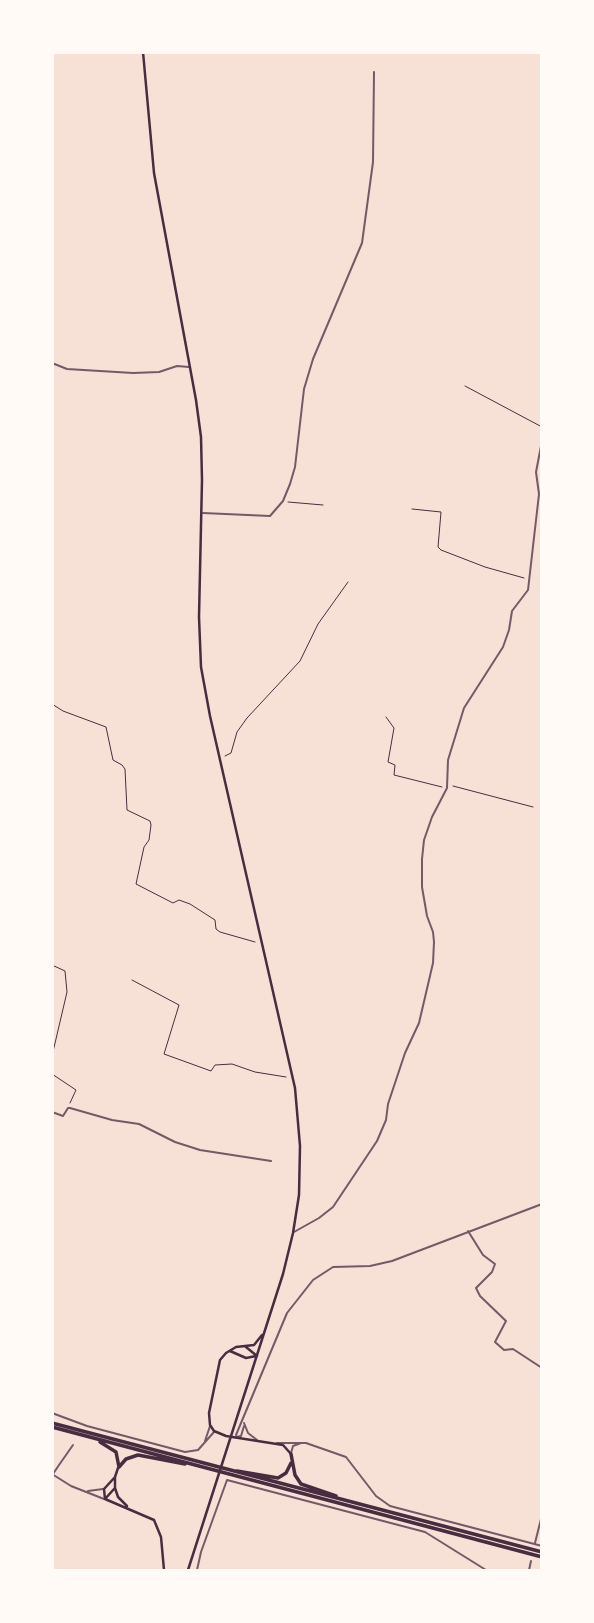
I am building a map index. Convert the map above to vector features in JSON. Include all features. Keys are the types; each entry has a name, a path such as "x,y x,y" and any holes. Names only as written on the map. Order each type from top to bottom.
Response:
{"highway":[{"path":"52,1425 88,1437 541,1554"},
{"path":"52,1425 231,1470 541,1554"},
{"path":"88,1437 113,1449 119,1467"},
{"path":"291,1454 295,1475 301,1484 344,1500"},
{"path":"119,1467 126,1459 138,1455 177,1464 191,1464"},
{"path":"231,1470 278,1478 286,1473 292,1461"}],"main road":[{"path":"143,52 154,173 201,438 201,667 292,1077 300,1146 299,1195 283,1275 188,1570"},
{"path":"266,1330 258,1341 236,1348 223,1356 218,1367 209,1413 210,1425 214,1431 235,1437 284,1445 291,1454"},
{"path":"246,1347 257,1356"},
{"path":"230,1351 246,1358 257,1356"},
{"path":"246,1358 251,1373"},
{"path":"105,1499 104,1489 115,1477 119,1467"},
{"path":"115,1477 118,1497 130,1508"},
{"path":"105,1499 115,1488"},
{"path":"105,1499 150,1517 159,1527 164,1570"}],"street":[{"path":"202,513 267,516 283,501 292,479 303,389 362,243 373,162 374,72"},
{"path":"52,363 67,369 132,373 159,372 177,366 190,367"},
{"path":"293,1233 332,1207 383,1129 397,1078 419,1023 433,962 433,932 423,895 422,859 426,832 448,786 448,760 464,708 503,647 512,611 527,594 539,494 536,472 541,441"},
{"path":"52,1112 63,1116 68,1108 113,1121 139,1124 175,1142 200,1150 271,1161"},
{"path":"235,1437 244,1423 276,1337 289,1311 313,1280 333,1267 377,1265 541,1204"},
{"path":"468,1231 483,1255 495,1264 492,1272 476,1288 480,1296 506,1321 495,1342 504,1350 513,1349 541,1368"},
{"path":"52,1413 88,1426 185,1452 198,1450 214,1431"},
{"path":"244,1423 248,1433 258,1441"},
{"path":"204,1442 210,1425"},
{"path":"276,1443 301,1443 346,1457 376,1496 390,1506 541,1546"},
{"path":"291,1454 293,1446 301,1443"},
{"path":"73,1445 52,1474 105,1499"},
{"path":"197,1570 227,1480 425,1532 486,1570"},
{"path":"82,1490 92,1492 104,1489"},
{"path":"535,1545 541,1515"},
{"path":"529,1570 531,1561"}],"path":[{"path":"465,386 541,426"},
{"path":"283,501 323,505"},
{"path":"412,509 441,512 438,547 441,550 529,581"},
{"path":"219,757 230,754 245,720 300,661 318,624 348,582"},
{"path":"52,704 94,724 106,726 113,760 125,769 127,810 151,824 150,838 144,846 136,884 173,903 179,900 190,904 215,920 216,930 220,932 255,942"},
{"path":"386,717 394,728 388,762 395,765 394,775 533,807"},
{"path":"52,965 65,971 67,992 52,1056"},
{"path":"132,981 179,1005 164,1054 211,1072 215,1065 232,1064 255,1072 292,1077"},
{"path":"52,1074 76,1090 68,1108"}]}
